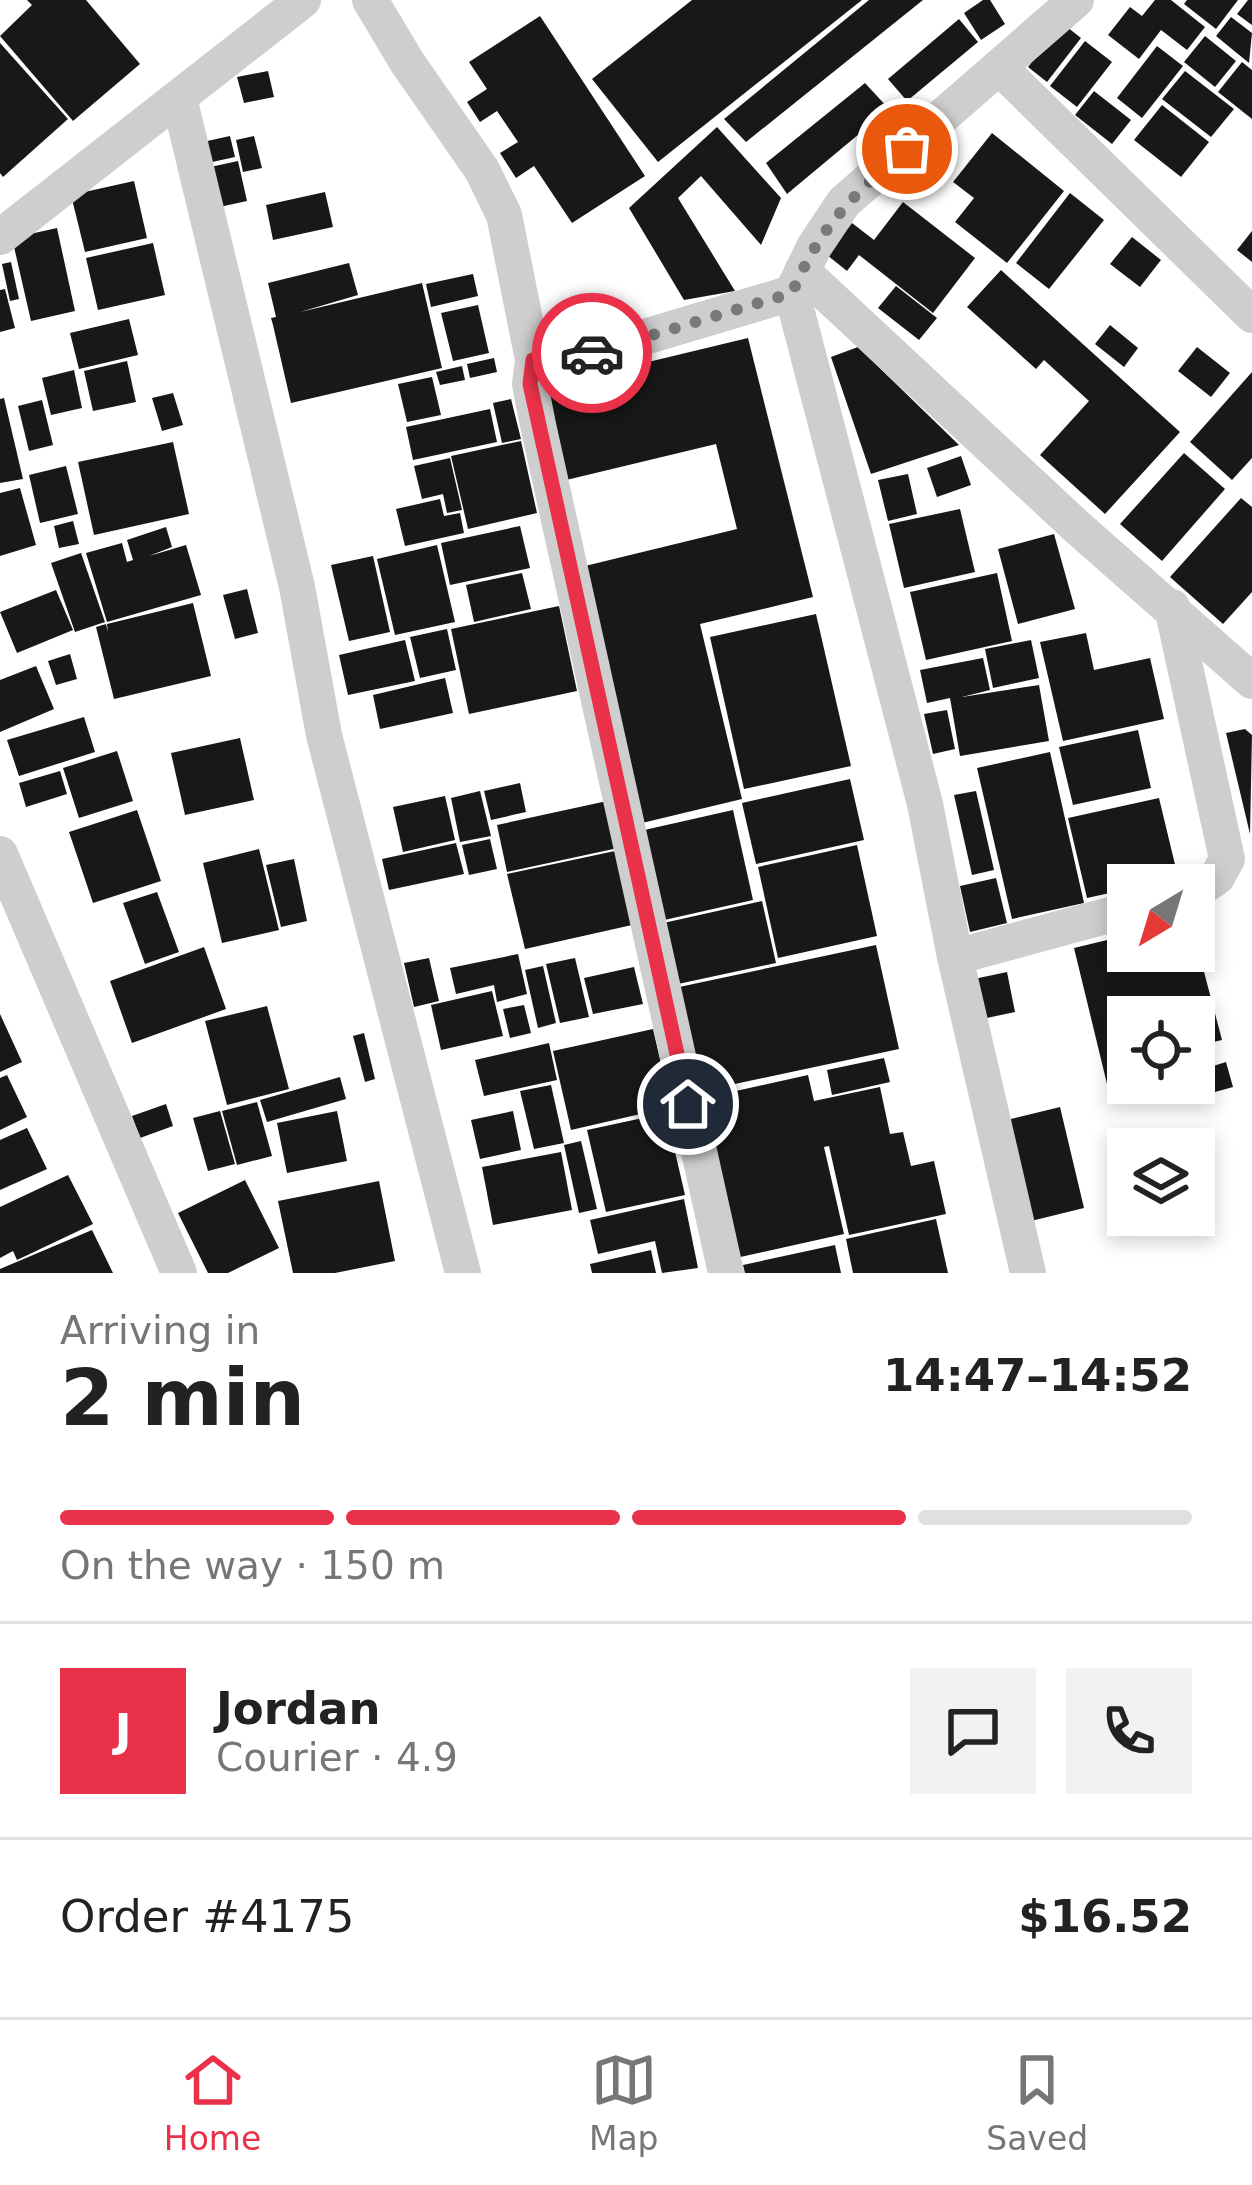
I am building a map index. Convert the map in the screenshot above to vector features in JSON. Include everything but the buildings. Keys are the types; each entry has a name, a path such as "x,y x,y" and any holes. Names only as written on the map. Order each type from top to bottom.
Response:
{"street":[{"path":"0,237 304,0"},
{"path":"370,0 482,170 504,215 533,360 530,384 538,425 726,1273"},
{"path":"533,360 584,355 797,282 844,202 1076,0"},
{"path":"1001,69 1252,315"},
{"path":"179,98 297,587 324,735 464,1273"},
{"path":"797,282 1252,681"},
{"path":"797,282 914,762 1028,1273"},
{"path":"1172,607 1226,859 1215,878"},
{"path":"0,854 179,1273"},
{"path":"955,956 1107,916"}],"way so far":[{"path":"592,353 792,293 814,247 844,202 907,149"}],"route":[{"path":"592,353 533,360 530,384 688,1104"}]}
